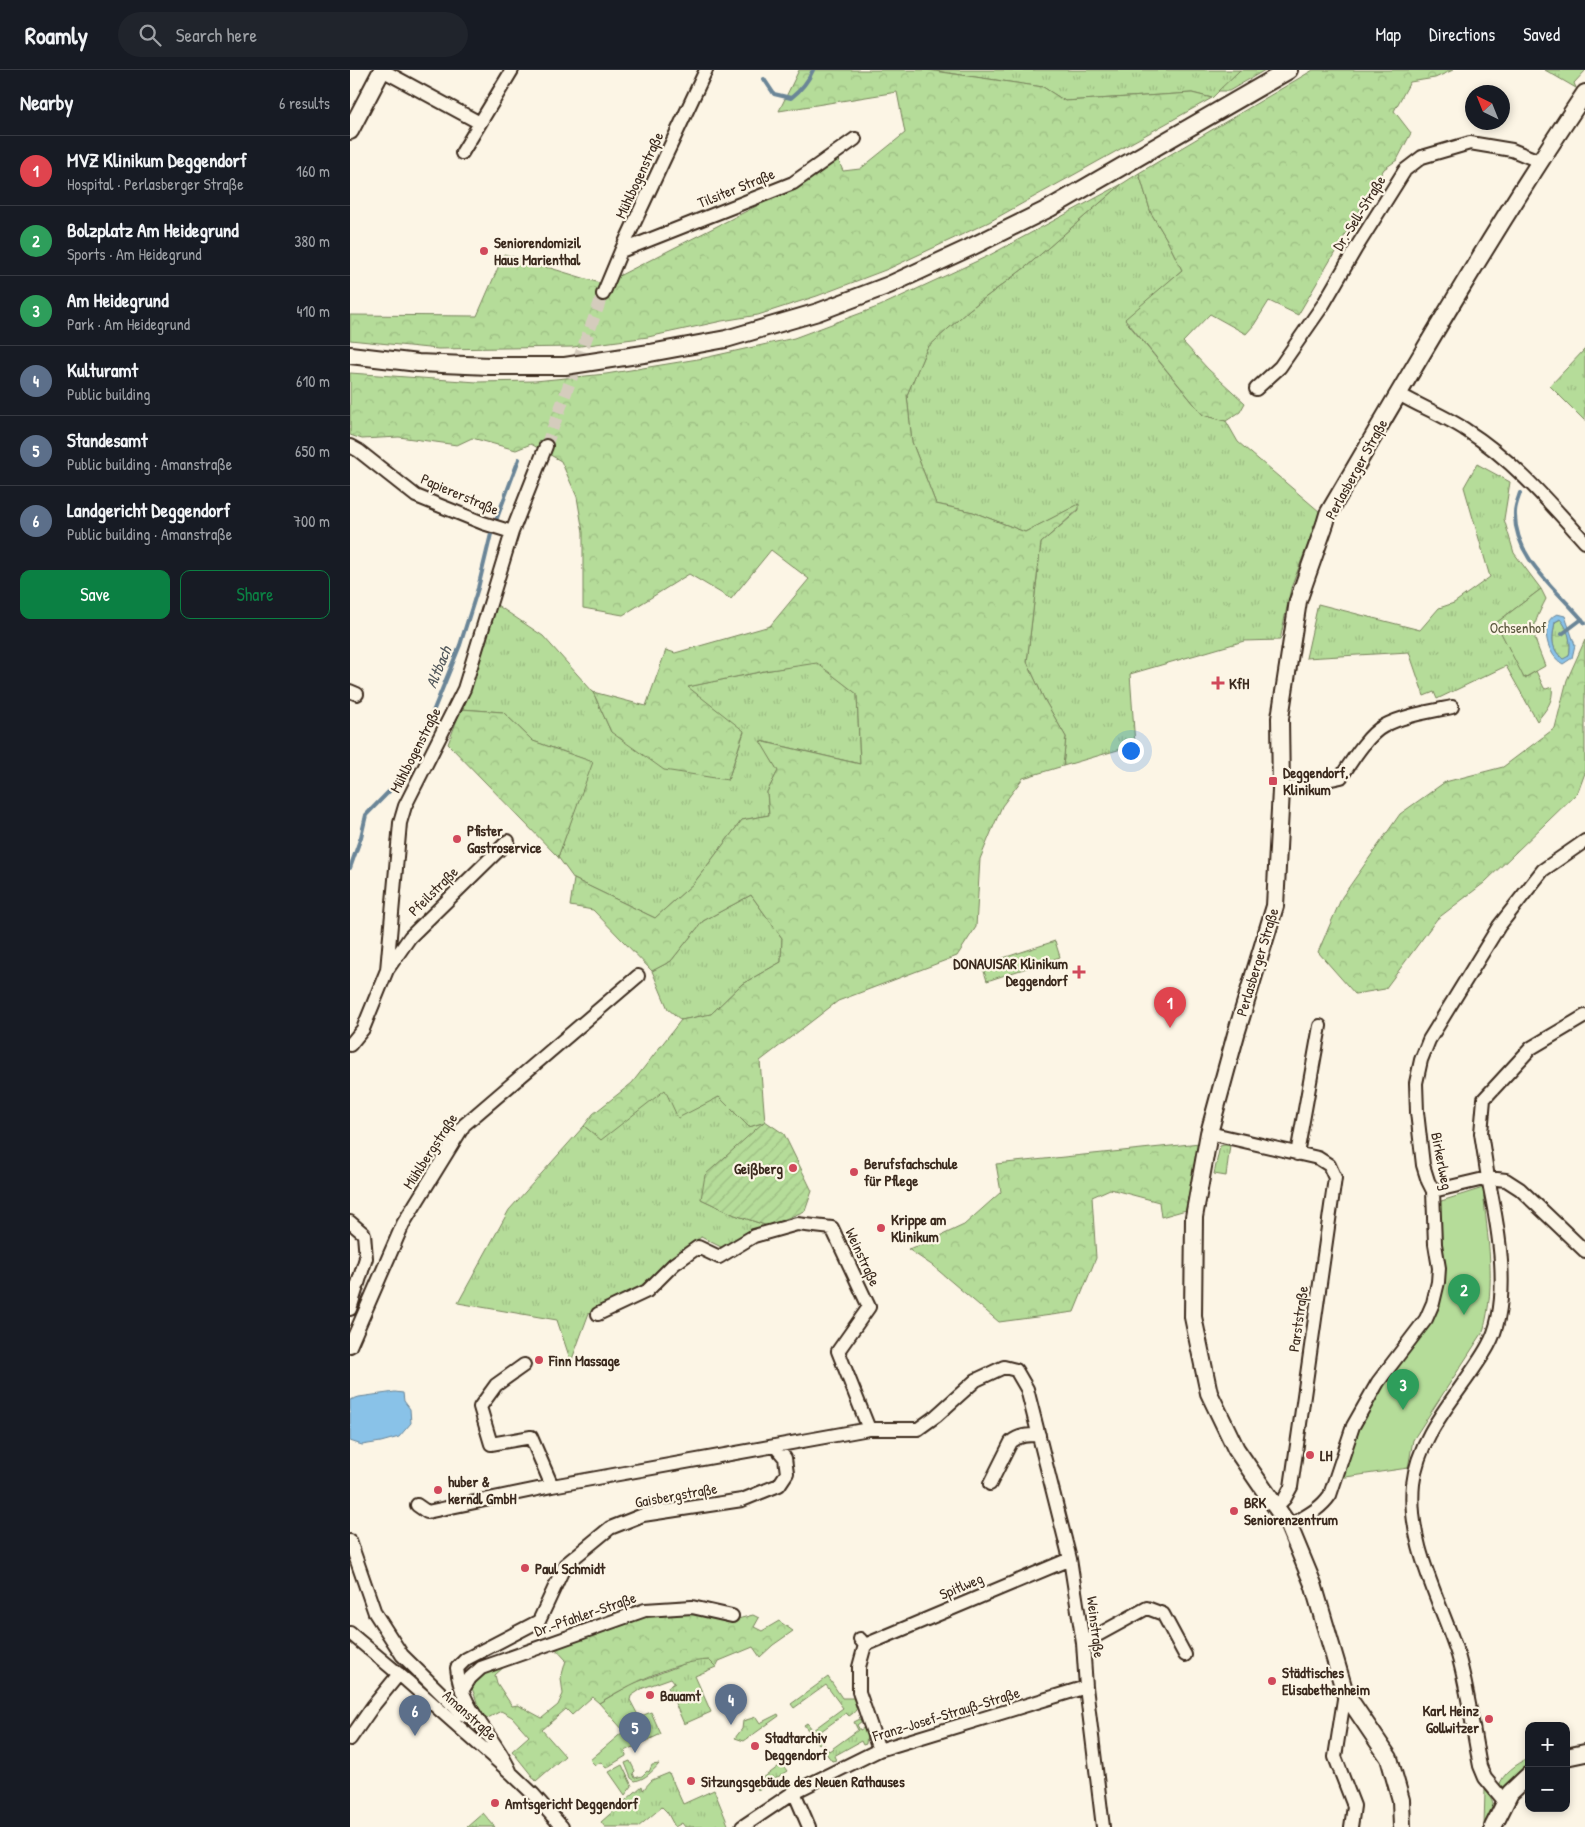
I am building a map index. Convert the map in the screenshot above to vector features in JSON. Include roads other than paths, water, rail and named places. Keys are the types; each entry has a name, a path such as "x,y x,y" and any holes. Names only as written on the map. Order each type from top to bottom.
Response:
{"street":[{"path":"350,131 382,70 480,123"},
{"path":"462,152 512,70"},
{"name":"Mühlbogenstraße","path":"603,294 621,251 706,70"},
{"path":"350,355 418,363 490,366 565,366 726,339 818,312 889,285 1050,208 1289,70"},
{"name":"Perlasberger Straße","path":"1402,1827 1401,1800 1389,1758 1345,1693 1313,1584 1289,1526 1236,1449 1209,1393 1194,1316 1194,1217 1209,1133 1236,1034 1275,906 1282,790 1280,718 1298,602 1328,514 1540,161 1585,93"},
{"name":"Tilsiter Straße","path":"621,251 793,182 854,139"},
{"name":"Dr.-Sell-Straße","path":"1256,389 1280,367 1323,305 1405,170 1422,157 1470,143 1512,150 1540,161"},
{"path":"1399,394 1466,430 1503,458 1523,475 1585,542"},
{"name":"Papiererstraße","path":"350,446 416,496 483,523 512,532"},
{"name":"Mühlbogenstraße","path":"350,1045 363,1029 387,970 400,823 405,806 464,689 512,532 546,446"},
{"path":"1282,790 1341,777 1360,749 1383,726 1424,712 1452,707"},
{"name":"Birkerlweg","path":"1289,1526 1324,1504 1330,1495 1353,1426 1371,1392 1426,1318 1433,1303 1439,1268 1435,1244 1433,1191 1423,1165 1416,1083 1428,1040 1499,926 1543,870 1585,841"},
{"name":"Pfeilstraße","path":"387,970 410,937 508,842"},
{"name":"Mühlbergstraße","path":"350,1346 403,1224 464,1124 638,976"},
{"path":"1504,1802 1485,1778 1480,1766 1458,1656 1420,1549 1413,1513 1414,1481 1421,1452 1436,1423 1489,1344 1500,1307 1502,1290 1501,1267 1494,1210 1481,1134 1484,1099 1531,1048 1585,1016"},
{"path":"1297,1154 1320,1026"},
{"name":"Parststraße","path":"1209,1133 1318,1158 1329,1165 1335,1178 1291,1487 1285,1498 1276,1507"},
{"path":"1433,1191 1488,1178 1506,1180 1520,1189 1585,1251"},
{"path":"350,1222 364,1234 366,1258 350,1309"},
{"name":"Weinstraße","path":"598,1314 647,1291 674,1264 698,1247 719,1257 754,1236 797,1224 832,1228 869,1307 838,1351 869,1429"},
{"path":"524,1366 496,1385 480,1407 491,1444 532,1437 552,1486"},
{"name":"Weinstraße","path":"775,1446 869,1429 918,1429 936,1416 976,1380 1004,1367 1016,1370 1027,1389 1070,1559 1083,1643 1086,1687 1102,1827"},
{"path":"990,1484 1011,1442 1015,1438 1039,1435"},
{"name":"Gaisbergstraße","path":"417,1505 427,1512 552,1486 775,1446 785,1458 787,1473 779,1485 742,1500 643,1515 610,1528 565,1565 539,1621 466,1659 457,1668 458,1680 462,1691 477,1720 504,1756 511,1773"},
{"path":"350,1541 376,1613 402,1655 462,1714 477,1720"},
{"name":"Spitlweg","path":"879,1750 859,1692 863,1642 1070,1559"},
{"name":"Dr.-Pfahler-Straße","path":"462,1691 470,1678 481,1668 645,1610 692,1607 732,1616"},
{"path":"1083,1643 1147,1608 1163,1614 1185,1655"},
{"name":"Amanstraße","path":"350,1633 511,1773 533,1794 562,1827"},
{"path":"350,1739 399,1674"},
{"name":"Franz-Josef-Strauß-Straße","path":"742,1827 794,1792 879,1750 1086,1687"},
{"path":"1345,1693 1335,1757 1354,1806 1351,1827"},
{"path":"1570,1756 1585,1754"},
{"path":"1493,1827 1504,1802 1510,1793 1525,1779"},
{"path":"794,1792 809,1827"}],"water":[{"path":"1557,614 1565,616 1575,645 1572,658 1563,664 1557,660 1549,647 1546,631 1551,618","holes":["1560,619 1568,632 1570,647 1569,656 1563,659 1556,651 1553,642 1555,622"]},
{"path":"395,1392 403,1393 404,1401 410,1409 411,1423 399,1437 362,1445 350,1441 350,1400"}],"waterway":[{"name":"Altbach","path":"764,79 774,94 791,98 804,86 813,70"},
{"name":"Altbach","path":"350,868 361,837 366,815 409,771 460,645 478,588 491,534 519,459"},
{"path":"1520,493 1515,512 1516,529 1521,544 1529,559 1540,573 1585,623"},
{"path":"1562,634 1582,619"}],"tunnel":[{"path":"546,446 603,294"}],"place":[{"name":"Seniorendomizil Haus Marienthal","path":"484,251"},
{"name":"KfH","path":"1218,683"},
{"name":"Deggendorf, Klinikum","path":"1273,781"},
{"name":"Pfister Gastroservice","path":"457,839"},
{"name":"DONAUISAR Klinikum Deggendorf","path":"1079,972"},
{"name":"MVZ Klinikum Deggendorf","path":"1170,1028"},
{"name":"Geißberg","path":"793,1168"},
{"name":"Berufsfachschule für Pflege","path":"854,1172"},
{"name":"Krippe am Klinikum","path":"881,1228"},
{"name":"Bolzplatz Am Heidegrund","path":"1464,1315"},
{"name":"Finn Massage","path":"539,1360"},
{"name":"Am Heidegrund","path":"1403,1410"},
{"name":"LH","path":"1310,1455"},
{"name":"huber & kerndl GmbH","path":"438,1490"},
{"name":"BRK Seniorenzentrum","path":"1234,1511"},
{"name":"Paul Schmidt","path":"525,1568"},
{"name":"Städtisches Elisabethenheim","path":"1272,1681"},
{"name":"Bauamt","path":"650,1695"},
{"name":"Karl Heinz Gollwitzer","path":"1489,1719"},
{"name":"Kulturamt","path":"731,1725"},
{"name":"Landgericht Deggendorf","path":"415,1736"},
{"name":"Stadtarchiv Deggendorf","path":"755,1746"},
{"name":"Standesamt","path":"635,1753"},
{"name":"Sitzungsgebäude des Neuen Rathauses","path":"691,1781"},
{"name":"Amtsgericht Deggendorf","path":"495,1803"}],"park label":[{"name":"Ochsenhof","path":"1518,627"}]}
